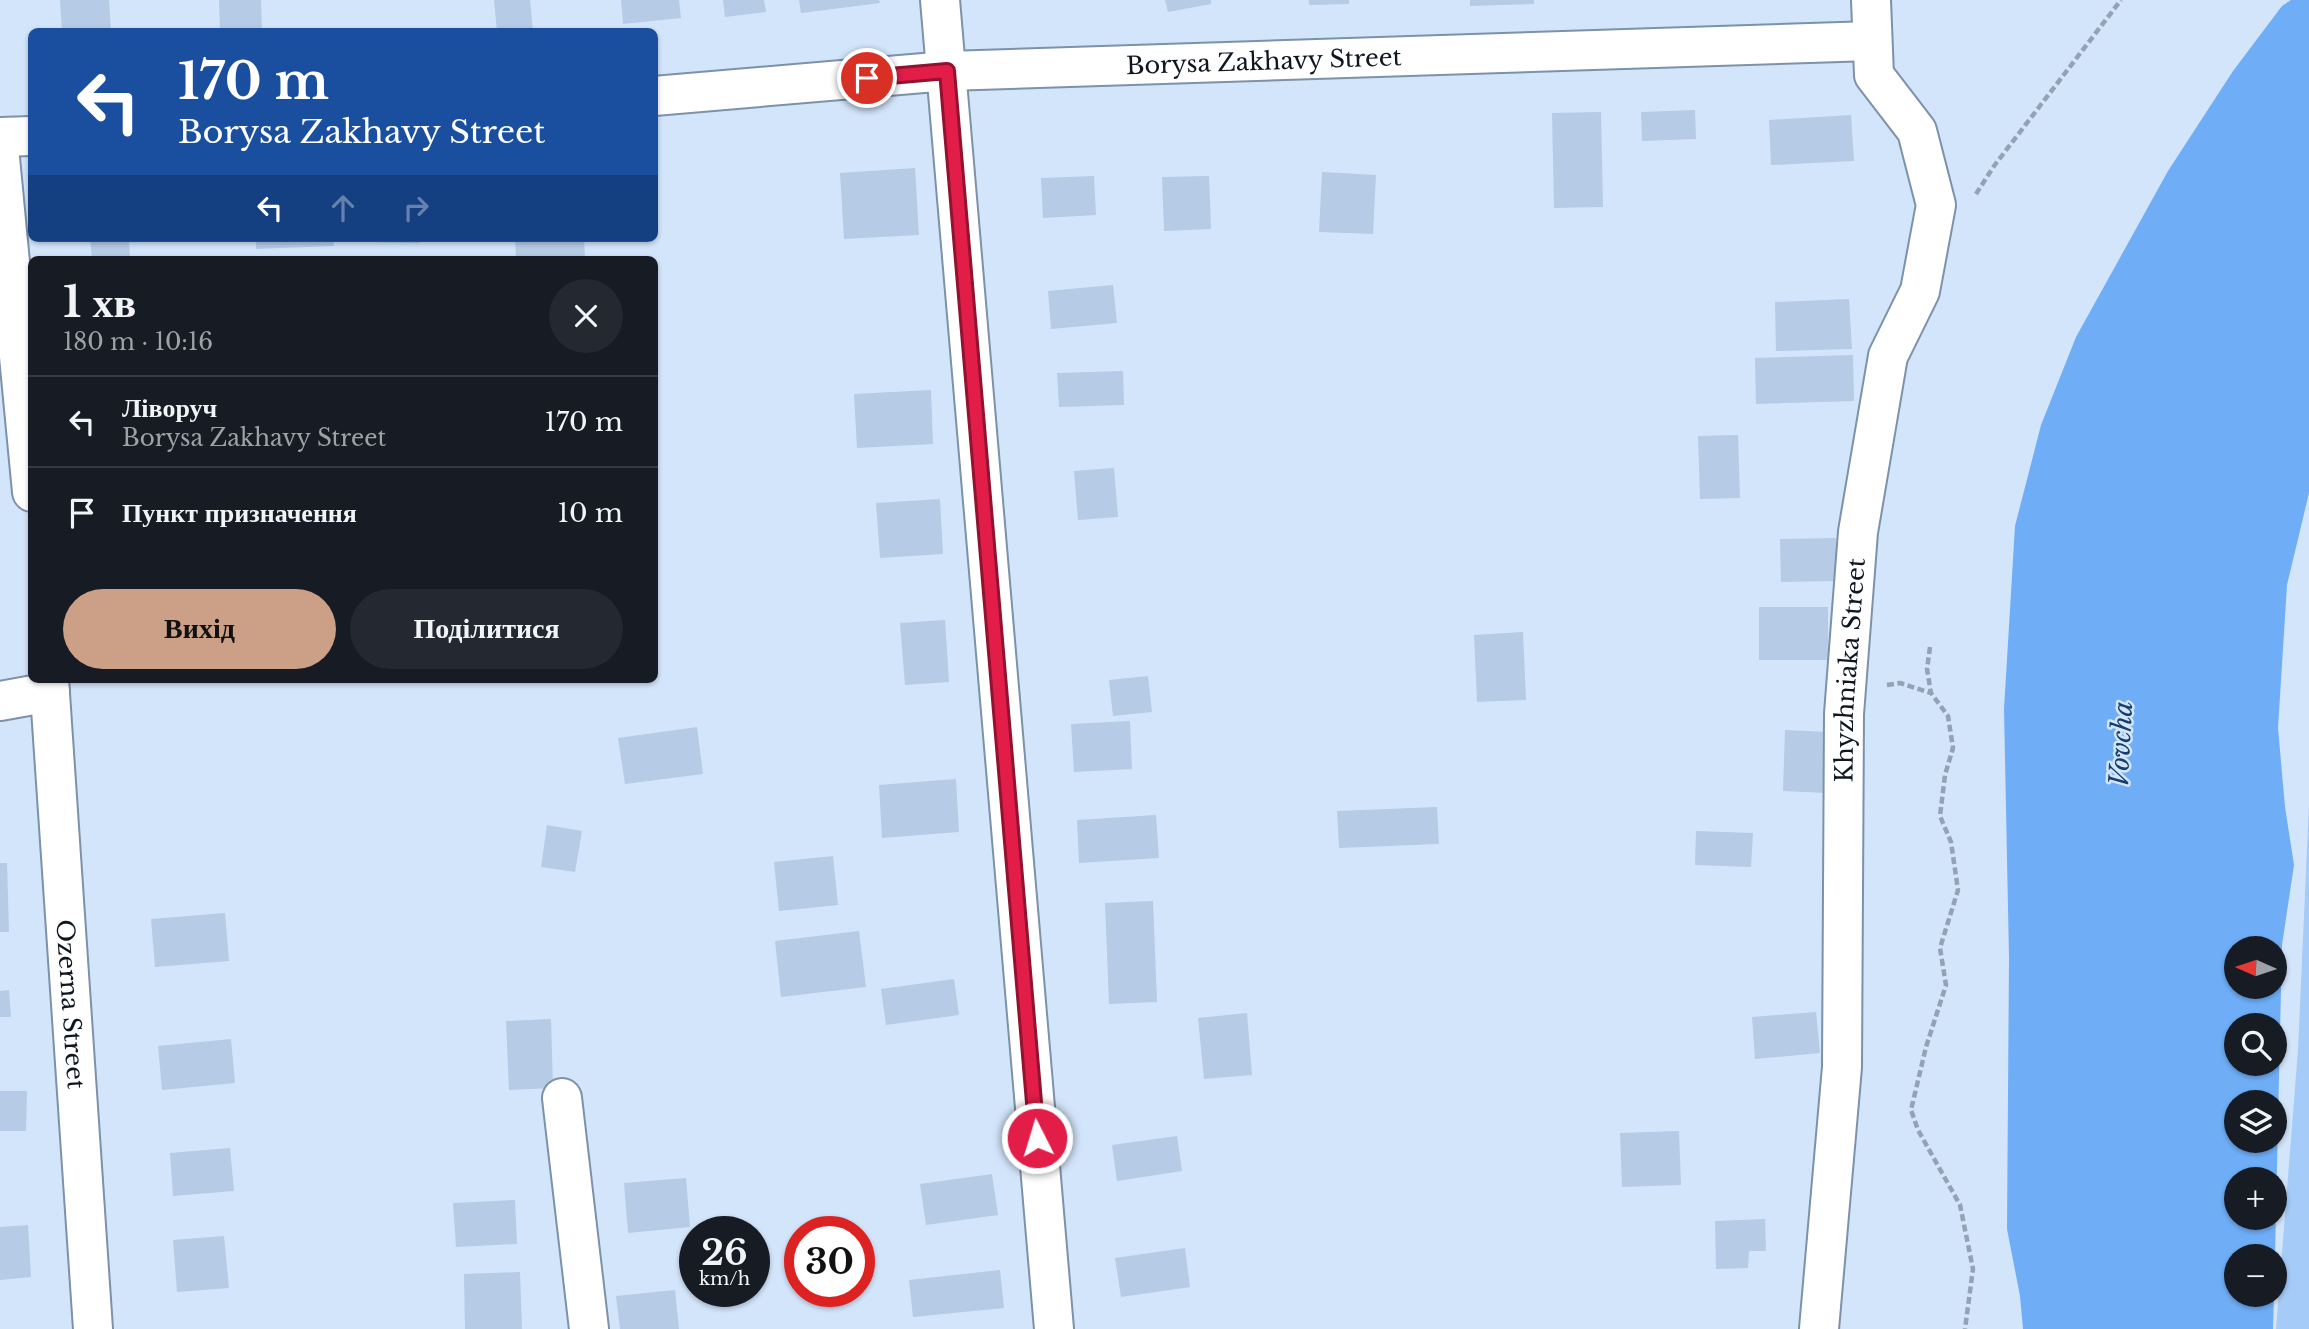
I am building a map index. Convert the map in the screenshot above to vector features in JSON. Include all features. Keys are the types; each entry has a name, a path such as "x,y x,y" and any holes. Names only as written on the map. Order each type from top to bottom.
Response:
{"street":[{"path":"940,0 1054,1329"},
{"name":"Khyzhniaka Street","path":"1819,1329 1842,1067 1844,714 1858,532 1888,356 1920,291 1936,205 1917,131 1874,75 1871,0"},
{"name":"Borysa Zakhavy Street","path":"658,96 947,71 1872,41"},
{"path":"0,137 28,136"},
{"path":"0,158 28,450"},
{"path":"0,701 50,686"},
{"name":"Ozerna Street","path":"50,686 93,1329"},
{"path":"562,1098 589,1329"}],"path":[{"path":"1973,199 1994,166 2121,0"},
{"path":"1930,647 1927,669 1931,693 1948,716 1953,748 1945,775 1940,816 1951,842 1958,890 1940,948 1947,985 1926,1047 1911,1110 1918,1130 1960,1205 1973,1269 1965,1329"}],"shaded area":[{"path":"2309,804 2309,1329 2276,1329 2278,1307 2287,1307 2287,1244 2283,1244 2284,1230 2287,1230 2287,1190 2298,1050"}],"water":[{"name":"Vovcha","path":"2291,0 2309,0 2309,493 2287,585 2278,728 2285,807 2294,865 2283,936 2224,936 2224,999 2281,999 2280,1013 2224,1013 2224,1076 2279,1076 2279,1090 2224,1090 2224,1153 2277,1153 2277,1167 2224,1167 2224,1230 2276,1230 2275,1244 2224,1244 2224,1307 2274,1307 2273,1329 2023,1329 2020,1296 2007,1229 2009,958 2004,709 2015,526 2041,425 2076,337 2168,171 2233,71 2282,6"}],"building":[{"path":"60,0 109,0 111,28 62,28"},
{"path":"219,0 261,0 262,28 220,28"},
{"path":"494,0 530,0 533,28 497,28"},
{"path":"621,0 679,0 681,18 623,24"},
{"path":"723,0 764,0 766,12 725,17"},
{"path":"799,0 879,0 880,3 801,13"},
{"path":"1165,0 1211,0 1211,4 1168,12"},
{"path":"1309,0 1349,0 1349,4 1309,5"},
{"path":"1470,0 1534,0 1534,4 1470,6"},
{"path":"1695,110 1696,139 1642,141 1641,112"},
{"path":"1601,112 1603,207 1554,208 1552,113"},
{"path":"1851,115 1854,161 1771,165 1769,120"},
{"path":"915,168 919,235 844,239 840,173"},
{"path":"1322,172 1376,175 1373,234 1319,232"},
{"path":"1094,176 1096,215 1043,218 1041,178"},
{"path":"1209,176 1211,229 1164,231 1162,177"},
{"path":"90,242 129,242 130,256 92,256"},
{"path":"256,242 334,242 334,246 256,249"},
{"path":"515,242 584,242 585,256 516,256"},
{"path":"1113,285 1117,323 1051,329 1048,291"},
{"path":"1849,299 1852,349 1776,351 1775,302"},
{"path":"1853,355 1854,401 1756,404 1755,358"},
{"path":"1123,371 1124,405 1059,407 1057,373"},
{"path":"931,390 933,444 857,448 854,394"},
{"path":"1738,435 1740,498 1700,499 1698,436"},
{"path":"1114,468 1118,517 1078,520 1074,471"},
{"path":"940,499 943,554 880,558 876,503"},
{"path":"1836,538 1837,581 1781,582 1780,539"},
{"path":"1759,607 1828,607 1828,660 1759,660"},
{"path":"945,620 949,682 905,685 900,623"},
{"path":"1523,632 1526,700 1477,702 1474,635"},
{"path":"1148,676 1152,712 1113,716 1109,680"},
{"path":"1130,721 1132,769 1074,772 1071,724"},
{"path":"697,727 703,774 625,784 618,738"},
{"path":"1785,730 1829,732 1827,793 1783,791"},
{"path":"956,779 959,832 882,838 879,785"},
{"path":"1437,807 1439,844 1339,848 1337,811"},
{"path":"1156,815 1159,858 1079,863 1077,820"},
{"path":"547,825 582,831 575,872 541,867"},
{"path":"1696,831 1753,833 1751,867 1695,865"},
{"path":"833,856 838,905 779,911 774,862"},
{"path":"0,863 7,863 9,932 0,932"},
{"path":"1153,901 1157,1002 1109,1004 1105,903"},
{"path":"225,913 229,961 155,967 151,919"},
{"path":"859,931 866,987 781,997 775,941"},
{"path":"954,979 959,1015 886,1025 881,989"},
{"path":"9,990 11,1017 0,1017 0,991"},
{"path":"1816,1012 1820,1053 1755,1059 1752,1017"},
{"path":"1247,1013 1252,1075 1204,1079 1198,1018"},
{"path":"551,1019 553,1088 509,1090 506,1021"},
{"path":"231,1039 235,1083 162,1090 158,1046"},
{"path":"0,1091 27,1091 26,1131 0,1131"},
{"path":"1679,1131 1681,1185 1622,1187 1620,1133"},
{"path":"1177,1136 1182,1171 1117,1181 1112,1145"},
{"path":"230,1148 234,1191 173,1196 170,1153"},
{"path":"992,1174 998,1215 926,1225 920,1184"},
{"path":"686,1178 689,1216 679,1216 679,1228 628,1233 624,1183"},
{"path":"515,1200 517,1244 456,1247 453,1203"},
{"path":"1765,1219 1766,1251 1749,1251 1748,1268 1716,1269 1715,1221"},
{"path":"28,1225 31,1277 0,1280 0,1227"},
{"path":"224,1236 229,1288 177,1292 173,1240"},
{"path":"1185,1248 1190,1287 1121,1297 1115,1258"},
{"path":"1000,1270 1004,1308 913,1317 909,1280"},
{"path":"520,1272 522,1329 465,1329 464,1274"},
{"path":"675,1290 679,1329 620,1329 616,1296"}],"route":[{"path":"867,78 947,71 1037,1138"}]}
